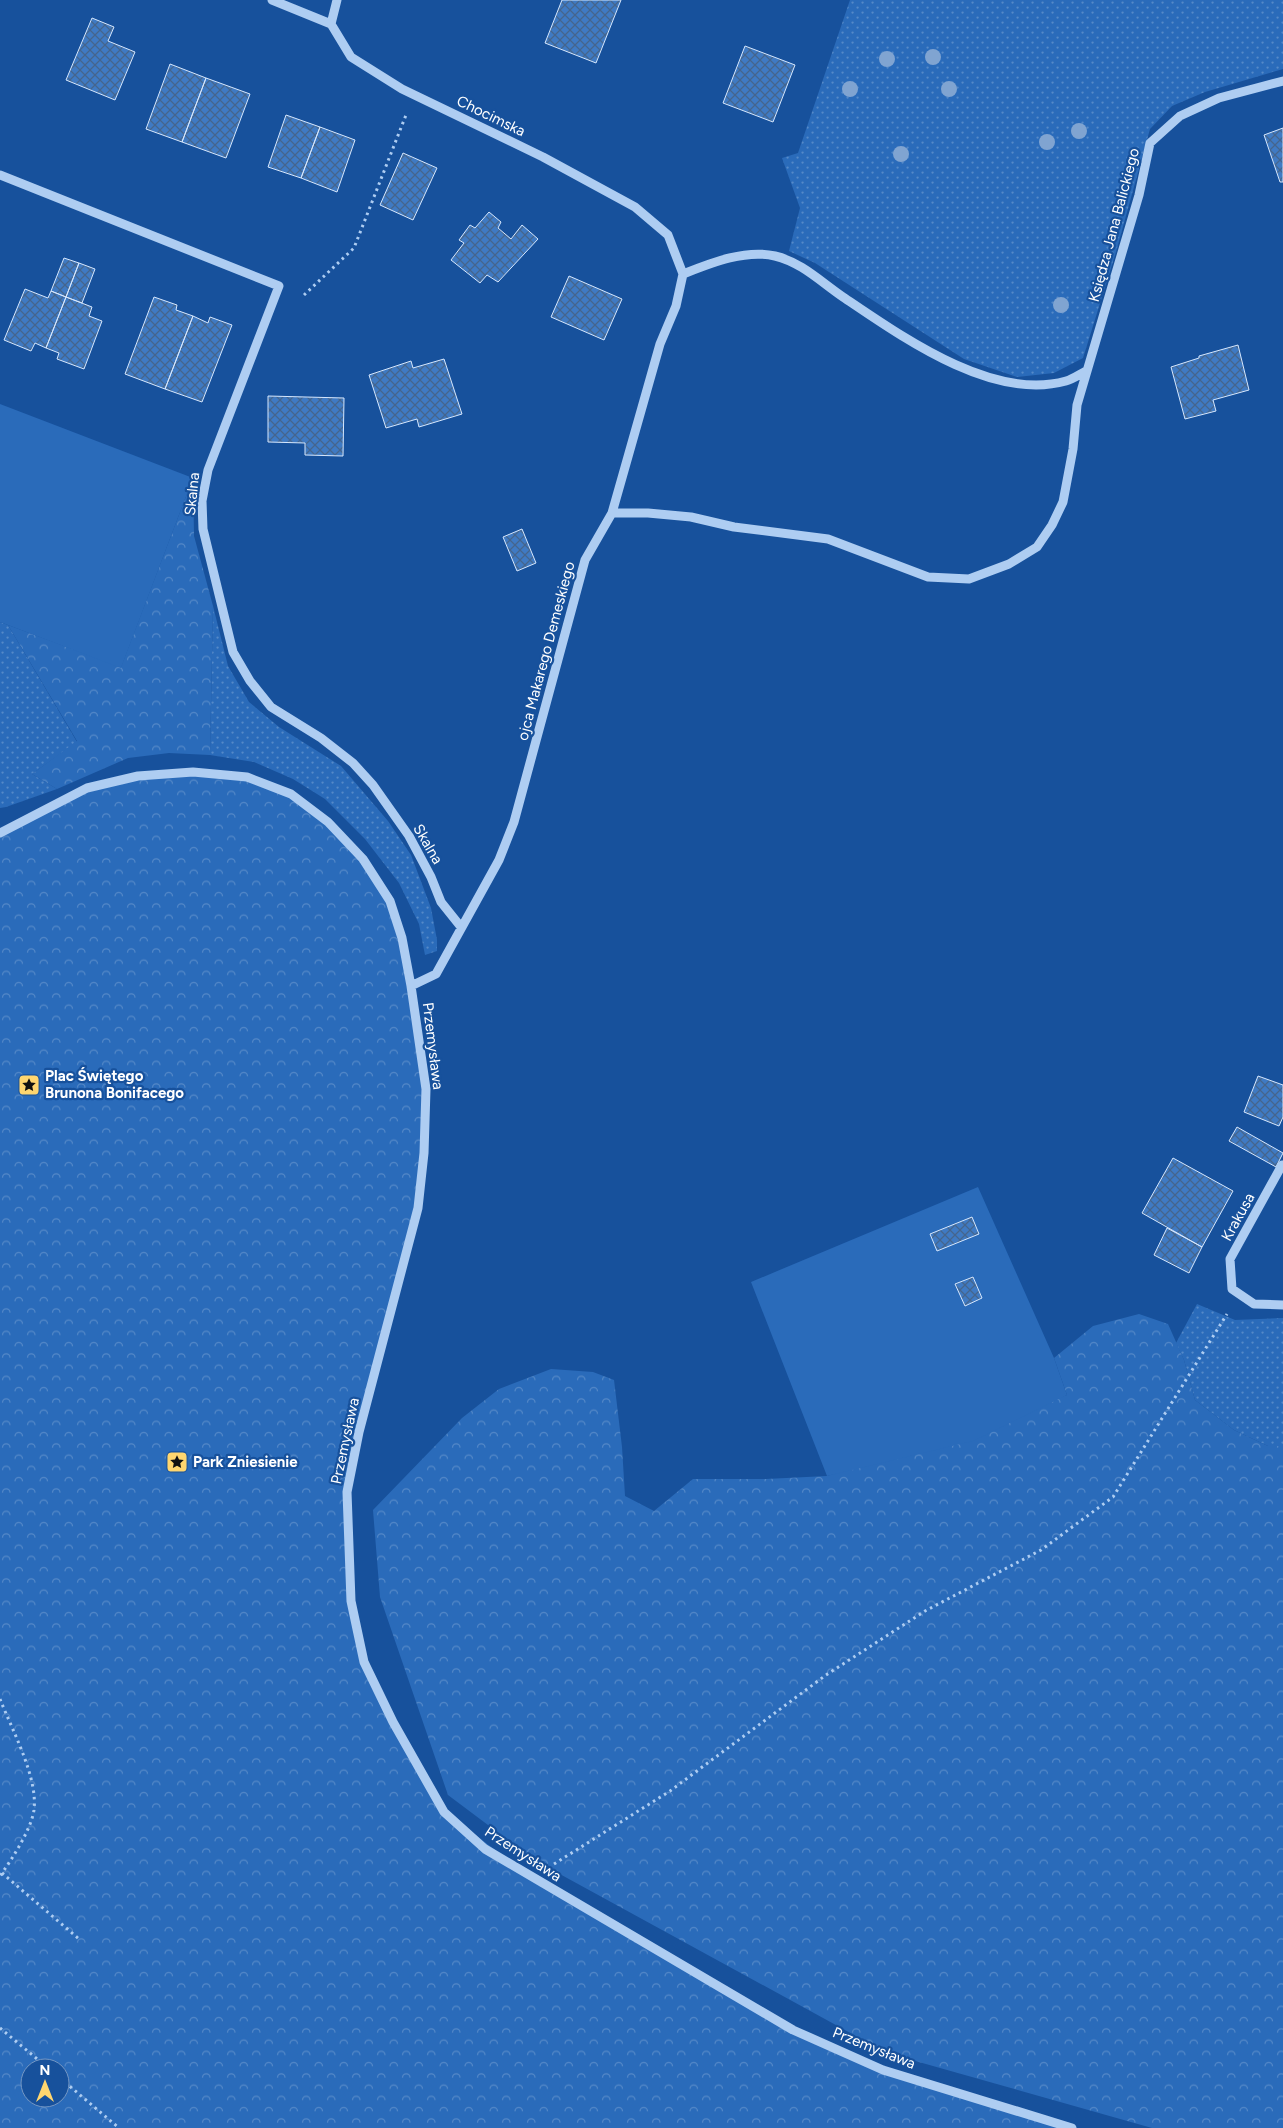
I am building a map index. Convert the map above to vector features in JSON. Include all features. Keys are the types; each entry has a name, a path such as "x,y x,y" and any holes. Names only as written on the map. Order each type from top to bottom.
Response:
{"street":[{"path":"272,0 331,24 337,0"},
{"name":"Chocimska","path":"331,24 351,57 414,95 543,157 635,207 668,235 683,274"},
{"name":"Księdza Jana Balickiego","path":"612,513 648,513 691,517 734,526 828,539 928,577 969,579 1009,564 1037,547 1052,525 1063,502 1073,449 1077,405 1139,194 1150,143 1187,112 1219,98 1283,81"},
{"name":"Skalna","path":"0,175 279,286 208,470 202,501 202,529 225,614 233,652 250,681 270,707 327,743 353,763 373,785 409,836 441,902 461,927"},
{"path":"683,274 708,264 734,257 753,255 775,256 804,268 842,297 963,369 996,381 1036,385 1067,381 1086,370"},
{"name":"ojca Makarego Demeskiego","path":"411,986 436,974 498,860 514,822 585,560 612,513 660,344 676,306 683,274"},
{"name":"Przemysława","path":"0,832 87,788 138,776 192,772 247,777 290,794 328,822 363,858 390,901 402,938 426,1089 424,1153 418,1208 359,1432 347,1492 351,1601 364,1662 393,1722 444,1812 485,1849 793,2030 883,2070 1072,2128"},
{"name":"Krakusa","path":"1240,1294 1232,1289 1230,1259 1282,1165"},
{"path":"1240,1294 1254,1304 1283,1305"}],"path":[{"path":"304,295 354,248 414,95"},
{"path":"532,1878 670,1792 826,1674 925,1611 1042,1550 1113,1497 1240,1294"},
{"path":"0,1699 32,1783 34,1810 24,1836 1,1875 79,1939"},
{"path":"0,2028 36,2058"},
{"path":"70,2086 119,2128"}],"green space":[{"path":"850,0 1283,0 1283,69 1205,92 1172,106 1150,129 1116,252 1083,358 1054,373 1017,377 964,359 815,263 789,251 800,208 782,158 798,153"},
{"path":"0,404 193,478 121,668 0,622"},
{"path":"193,478 194,536 213,606 210,755 169,753 128,758 57,789 32,774 77,741 8,625 121,667"},
{"path":"213,606 228,666 249,702 279,727 341,766 388,821 411,855 431,908 437,940 437,951 425,955 419,924 399,883 365,839 325,799 293,779 254,762 210,755"},
{"path":"0,622 8,625 77,742 32,774 57,789 0,808"},
{"name":"Park Zniesienie","path":"193,772 247,777 291,794 363,859 390,901 402,938 426,1089 418,1208 347,1492 351,1601 364,1663 444,1811 532,1878 793,2030 883,2070 1072,2128 0,2128 0,833 87,788"},
{"path":"978,1187 1054,1358 1067,1395 973,1441 827,1476 751,1282"},
{"path":"1197,1304 1235,1320 1283,1318 1283,1446 1268,1446 1234,1430 1195,1400 1184,1360 1176,1343"},
{"path":"1139,1314 1168,1324 1184,1360 1195,1400 1234,1430 1268,1446 1283,1446 1283,2128 1152,2128 887,2053 536,1861 448,1795 380,1597 373,1510 462,1418 499,1389 551,1369 593,1372 614,1380 622,1447 625,1496 654,1511 693,1479 766,1479 827,1476 1067,1395 1054,1358 1093,1326"}],"building":[{"path":"562,0 621,0 596,63 545,43"},
{"path":"92,18 114,27 108,41 135,52 115,100 66,80"},
{"path":"745,46 795,65 773,122 723,103"},
{"path":"170,64 206,78 182,142 146,129"},
{"path":"206,78 250,94 226,158 182,142"},
{"path":"286,115 320,127 301,178 268,167"},
{"path":"320,127 355,140 337,192 301,178"},
{"path":"1283,128 1283,182 1280,182 1264,135"},
{"path":"403,153 437,168 413,220 380,205"},
{"path":"489,212 501,222 498,228 511,239 522,225 538,239 498,282 487,275 480,283 451,260 464,243 459,240 470,225 475,228"},
{"path":"64,258 79,263 66,297 51,291"},
{"path":"79,263 95,269 82,303 66,297"},
{"path":"569,276 622,299 604,340 551,317"},
{"path":"25,289 48,298 51,291 66,297 46,348 35,343 31,351 4,340"},
{"path":"66,297 92,307 89,316 102,321 84,369 57,359 59,353 46,348"},
{"path":"154,297 177,305 176,310 193,316 165,389 125,374"},
{"path":"193,316 208,323 210,317 232,325 202,402 165,389"},
{"path":"1238,345 1249,390 1213,400 1216,411 1185,419 1171,367 1199,358 1199,356"},
{"path":"444,359 462,414 419,427 417,419 386,428 369,375 411,361 413,368"},
{"path":"268,396 344,398 343,456 305,455 305,443 268,442"},
{"path":"522,529 536,563 517,571 503,537"},
{"path":"1258,1076 1283,1085 1283,1117 1279,1126 1244,1112"},
{"path":"1237,1127 1283,1153 1276,1167 1229,1141"},
{"path":"1173,1158 1233,1191 1202,1247 1142,1213"},
{"path":"972,1217 979,1234 937,1251 930,1234"},
{"path":"1167,1228 1202,1247 1189,1273 1154,1255"},
{"path":"973,1277 982,1298 965,1306 955,1284"}],"place":[{"name":"Plac Świętego Brunona Bonifacego","path":"29,1085"},
{"name":"Park Zniesienie","path":"177,1462"}]}
